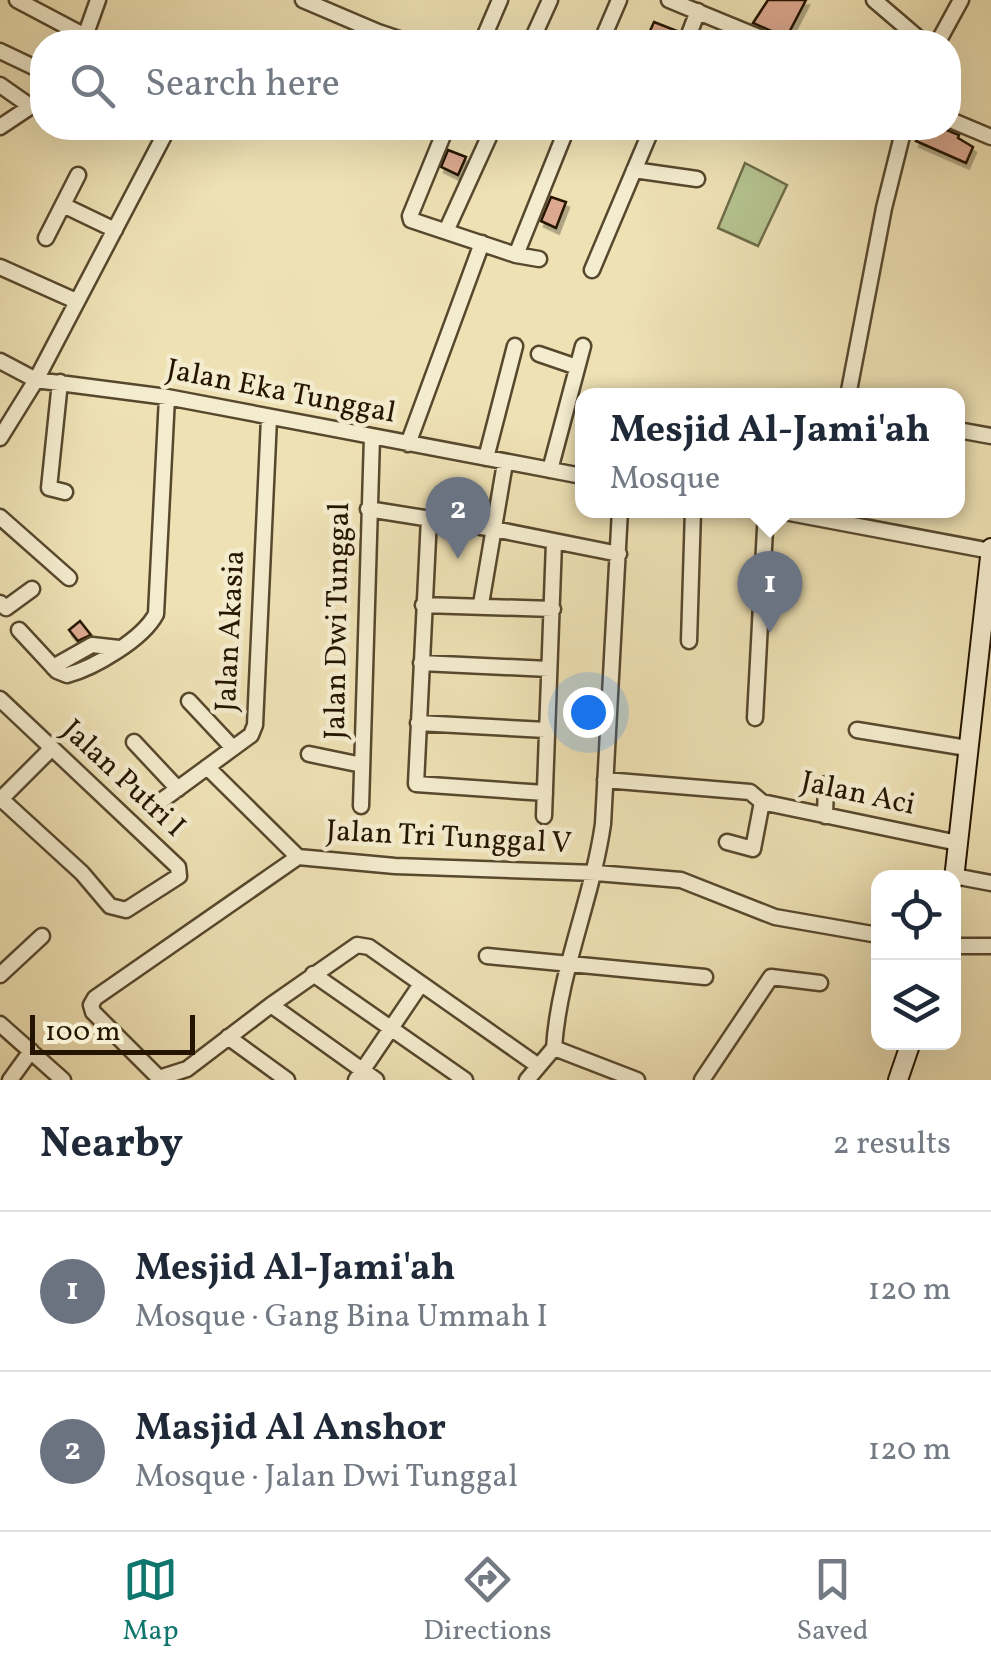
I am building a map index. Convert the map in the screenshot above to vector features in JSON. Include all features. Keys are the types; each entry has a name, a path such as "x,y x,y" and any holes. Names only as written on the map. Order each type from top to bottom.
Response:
{"street":[{"path":"17,0 39,5 71,30"},
{"path":"88,30 98,0"},
{"path":"303,0 362,30"},
{"path":"487,30 500,0"},
{"path":"536,30 550,0"},
{"path":"607,30 619,0"},
{"path":"669,0 744,30"},
{"path":"874,0 909,30"},
{"path":"945,30 961,0"},
{"path":"690,30 698,10"},
{"path":"0,51 30,65"},
{"path":"0,84 30,99"},
{"path":"0,127 30,106"},
{"path":"961,125 991,137"},
{"path":"0,438 36,380 162,140"},
{"path":"441,140 411,220 539,259"},
{"path":"447,230 488,140"},
{"path":"516,254 562,140"},
{"path":"592,270 647,140"},
{"path":"850,388 901,140"},
{"path":"634,170 697,179"},
{"path":"46,238 78,175"},
{"path":"65,206 115,230"},
{"path":"408,444 482,243"},
{"path":"0,267 76,301"},
{"path":"486,458 515,346"},
{"path":"550,470 583,346"},
{"path":"538,354 577,367"},
{"path":"0,361 36,380"},
{"name":"Jalan Eka Tunggal","path":"36,380 167,397 575,475"},
{"path":"60,382 48,488 65,492"},
{"path":"20,630 53,667 67,675 137,638 156,614 167,397"},
{"name":"Jalan Akasia","path":"161,801 250,735 255,725 269,418"},
{"path":"965,431 991,436"},
{"name":"Jalan Dwi Tunggal","path":"360,806 372,437"},
{"path":"482,604 506,463"},
{"path":"368,509 619,554"},
{"path":"0,517 69,578"},
{"path":"429,518 416,784 545,793"},
{"path":"527,1080 554,1048 556,1014 596,873 607,793 620,518"},
{"path":"689,641 693,518"},
{"path":"754,718 766,518"},
{"path":"837,518 991,550 955,870"},
{"path":"544,816 554,542"},
{"path":"0,602 6,608 32,589"},
{"path":"423,604 553,609"},
{"path":"53,667 92,645 120,648"},
{"path":"421,663 549,668"},
{"name":"Jalan Putri I","path":"0,699 178,867 179,876 126,910 110,906 82,873 0,798"},
{"path":"189,701 232,748"},
{"path":"418,723 546,730"},
{"path":"856,730 967,748"},
{"path":"134,742 178,789"},
{"path":"0,798 50,750"},
{"path":"310,754 362,765"},
{"path":"207,767 298,857 95,998 91,1005 94,1012 158,1079 187,1069 357,945 369,948 537,1066"},
{"name":"Jalan Aci","path":"605,780 750,792 762,802 958,843"},
{"path":"826,784 826,816"},
{"path":"727,842 753,849 762,802"},
{"name":"Jalan Tri Tunggal V","path":"298,857 395,866 681,880 775,917 871,934"},
{"path":"961,879 991,883"},
{"path":"0,975 42,936"},
{"path":"961,946 991,946"},
{"path":"487,956 705,977"},
{"path":"314,974 464,1080"},
{"path":"702,1080 772,977 820,984"},
{"path":"359,1075 421,984"},
{"path":"271,1005 359,1075 376,1080"},
{"path":"0,1024 63,1080"},
{"path":"228,1037 286,1080"},
{"path":"554,1048 637,1080"},
{"path":"898,1080 908,1050"},
{"path":"10,1080 30,1051"},
{"path":"187,1069 202,1080"}],"green space":[{"path":"745,163 787,185 758,246 718,228"}],"building":[{"path":"768,0 806,0 790,30 769,30 753,23"},
{"path":"654,22 674,30 650,30"},
{"path":"961,140 973,147 966,163 916,141"},
{"path":"448,150 466,157 458,175 441,167"},
{"path":"551,197 566,202 556,228 541,221"},
{"path":"80,621 91,635 78,641 69,630"}],"place":[{"name":"Masjid Al Anshor","path":"458,559"},
{"name":"Mesjid Al-Jami'ah","path":"770,633"}]}
